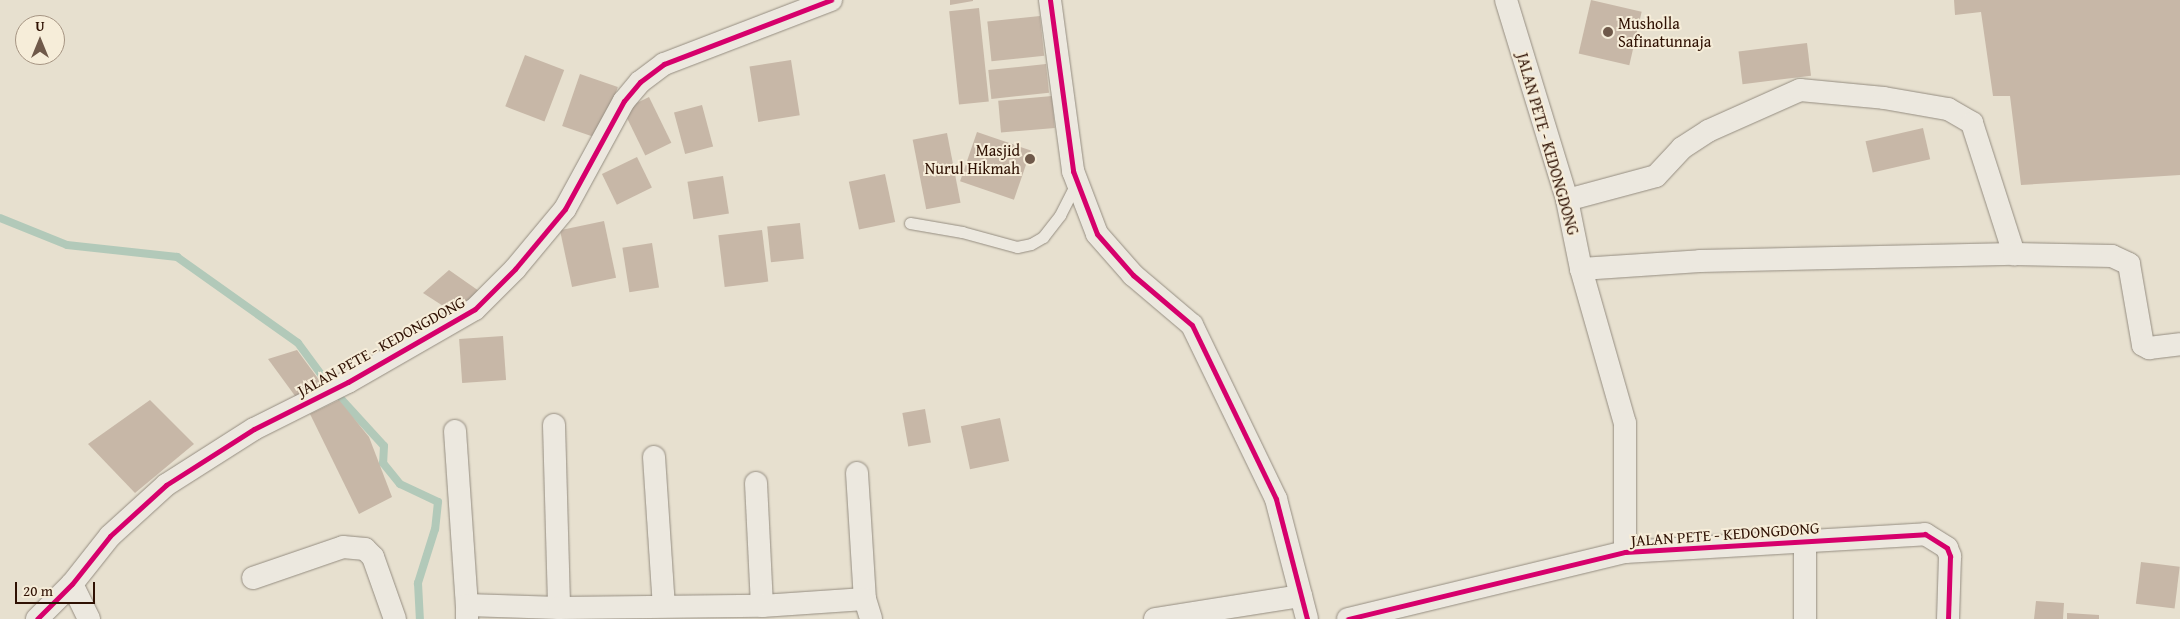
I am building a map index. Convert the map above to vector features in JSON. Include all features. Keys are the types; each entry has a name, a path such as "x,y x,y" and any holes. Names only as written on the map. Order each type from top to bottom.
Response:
{"street":[{"name":"JALAN PETE - KEDONGDONG","path":"37,619 72,584 110,536 166,485 254,429 348,382 475,310 515,270 565,209 624,100 640,82 664,64 831,0"},
{"path":"1050,0 1064,115 1077,182 1098,234 1133,275 1192,325 1276,499 1307,619"},
{"name":"JALAN PETE - KEDONGDONG","path":"1506,0 1567,200 1581,269 1625,423 1625,552"},
{"path":"1567,200 1656,176 1682,148 1708,131 1800,90 1884,98 1948,109 1972,122 2014,254"},
{"path":"1581,269 1700,261 2014,254 2122,258 2129,264 2142,345 2149,348 2180,344"},
{"path":"554,425 559,608"},
{"path":"455,431 467,612 664,606 868,609 857,473"},
{"path":"654,457 664,606"},
{"path":"756,483 762,606"},
{"name":"JALAN PETE - KEDONGDONG","path":"1348,619 1398,612 1625,552 1925,534 1941,543 1950,556 1948,619"},
{"path":"1805,541 1805,619"},
{"path":"253,578 343,547 365,549 373,557 395,619"},
{"path":"72,584 89,619"},
{"path":"1155,619 1301,596"}],"lane":[{"path":"910,223 962,232 1017,247 1032,244 1043,237 1054,222 1077,182"}],"building":[{"path":"950,0 973,0 973,1 950,5"},
{"name":"Musholla Safinatunnaja","path":"1591,0 1642,12 1629,65 1579,54"},
{"path":"1954,0 2180,0 2180,175 2021,185 2010,96 1993,96 1981,12 1955,15"},
{"path":"979,8 989,101 959,105 949,11"},
{"path":"1040,16 1044,56 991,61 987,22"},
{"path":"1807,43 1811,76 1743,84 1739,51"},
{"path":"525,55 564,70 545,121 505,106"},
{"path":"791,60 800,115 758,122 750,67"},
{"path":"1046,64 1049,93 991,99 988,70"},
{"path":"580,74 618,87 600,139 562,126"},
{"path":"1052,96 1055,128 1001,133 998,101"},
{"path":"649,97 671,143 645,156 623,110"},
{"path":"702,105 713,147 685,154 674,113"},
{"path":"1923,128 1930,159 1873,172 1866,141"},
{"path":"977,132 1031,151 1014,200 960,181"},
{"path":"947,133 961,203 926,209 913,140"},
{"path":"637,157 652,188 617,205 602,174"},
{"path":"885,174 895,222 859,230 849,182"},
{"path":"723,176 729,214 693,219 687,182"},
{"path":"604,221 616,278 572,287 560,230"},
{"path":"800,223 804,259 771,262 767,226"},
{"path":"762,230 768,282 725,287 718,235"},
{"path":"652,243 659,287 629,292 622,248"},
{"path":"449,270 479,291 454,313 423,293"},
{"path":"503,336 506,380 462,383 459,339"},
{"path":"297,350 325,388 298,400 268,359"},
{"path":"150,400 194,444 135,493 88,444"},
{"path":"339,400 369,437 392,497 359,514 310,414"},
{"path":"925,409 931,442 908,446 902,413"},
{"path":"1000,418 1009,461 970,469 961,426"},
{"path":"2141,562 2180,567 2175,608 2136,604"},
{"path":"2036,601 2064,603 2063,619 2034,619"},
{"path":"2067,613 2099,615 2099,619 2067,619"}],"waterway":[{"path":"0,218 67,245 177,257 298,343 331,388"},
{"path":"342,400 384,446 383,463 400,484 438,502 435,529 418,583 420,619"}],"cycle path":[{"path":"37,619 72,584 110,536 166,485 254,429 348,382 475,309 515,269 565,209 624,101 640,82 664,64 831,0"},
{"path":"1050,0 1073,171 1097,234 1133,275 1192,325 1276,499 1307,619"},
{"path":"1348,619 1625,552 1925,534 1947,548 1950,556 1948,619"}],"place":[{"name":"Musholla Safinatunnaja","path":"1608,32"},
{"name":"Masjid Nurul Hikmah","path":"1030,159"}]}
